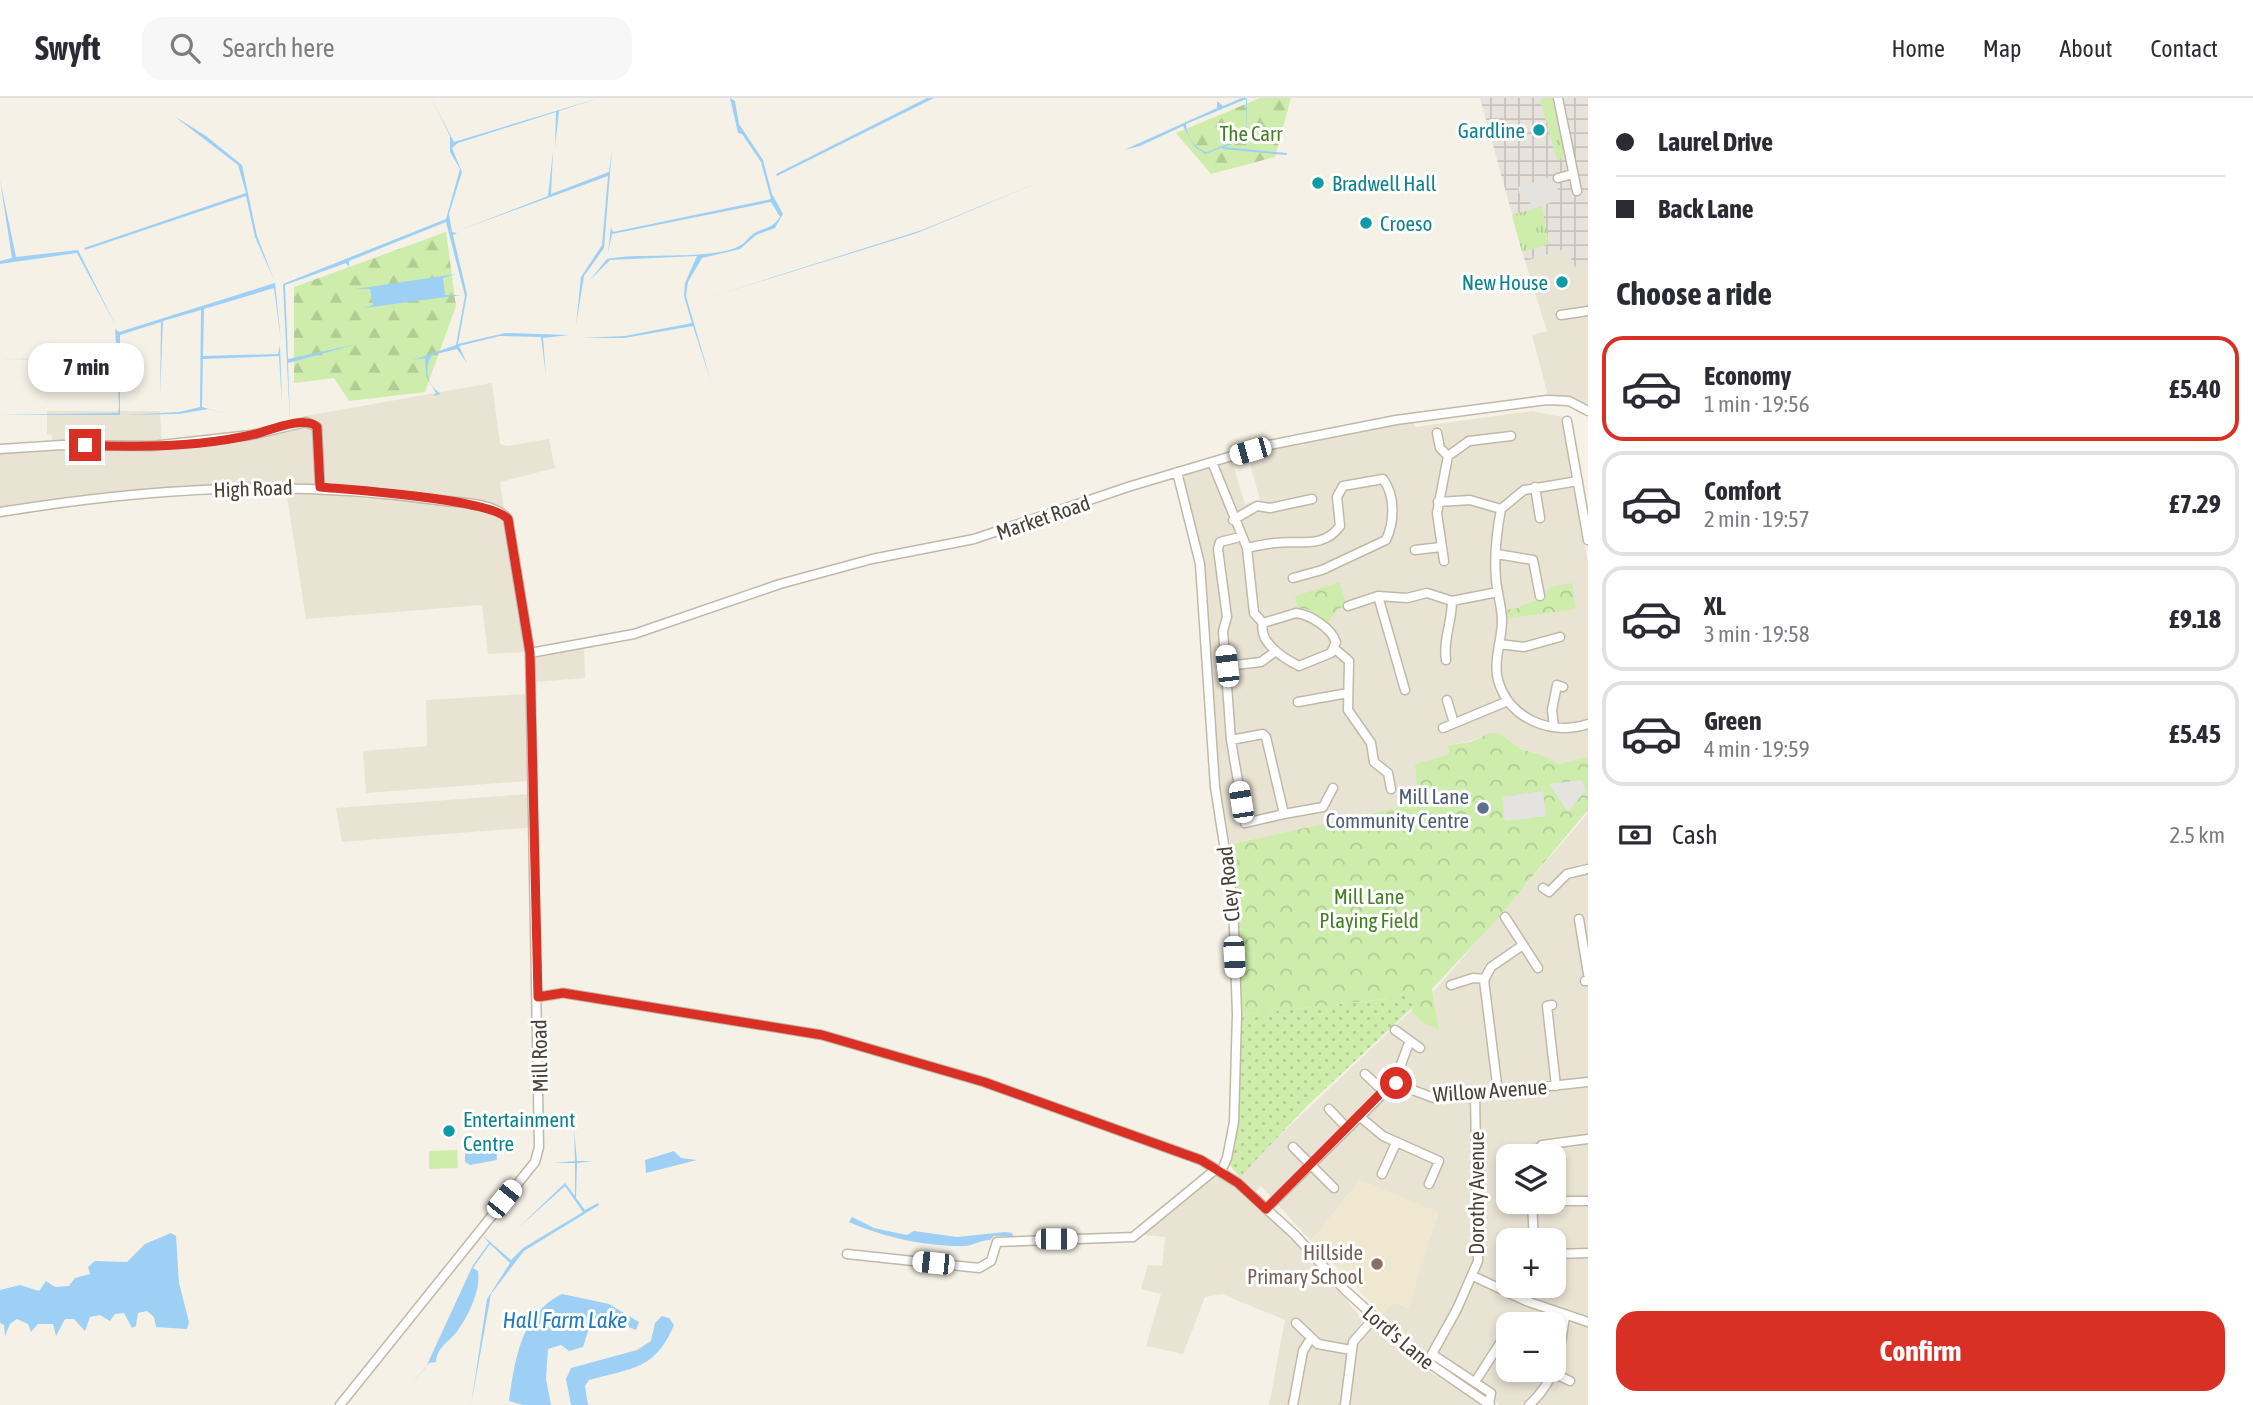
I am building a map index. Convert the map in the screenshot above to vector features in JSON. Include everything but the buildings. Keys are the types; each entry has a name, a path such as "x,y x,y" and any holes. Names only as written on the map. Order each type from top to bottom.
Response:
{"street":[{"path":"1558,98 1577,191"},
{"path":"1558,178 1573,174"},
{"path":"1562,315 1588,311"},
{"name":"Market Road","path":"530,653 634,634 780,584 872,559 974,539 1177,472 1269,446 1391,421 1562,400 1588,411"},
{"path":"0,449 62,445 152,446 251,435 306,422 317,427 320,487"},
{"path":"1570,425 1588,540"},
{"path":"1437,433 1440,448 1448,456"},
{"path":"1444,561 1438,502 1448,456 1469,441 1511,436"},
{"path":"1212,462 1233,520 1247,548 1254,613 1263,622 1264,636 1276,651 1299,666 1335,649"},
{"name":"Cley Road","path":"1177,472 1200,564 1215,787 1233,902 1237,1014 1234,1122 1227,1158 1218,1171"},
{"path":"1247,548 1279,542 1296,545 1327,538 1340,526 1337,497 1343,486 1384,479 1390,491 1392,518 1385,540 1322,570 1293,578"},
{"path":"1578,481 1535,487 1514,496 1501,509 1497,592 1502,621 1497,679 1508,701 1530,720 1554,727 1588,723"},
{"name":"High Road","path":"0,512 93,498 231,487 320,487 461,504 505,515"},
{"path":"1535,487 1540,518"},
{"path":"1233,520 1257,506 1311,499"},
{"path":"1438,502 1470,500 1501,509"},
{"name":"Mill Road","path":"340,1405 535,1162 539,1147 530,653 513,536 505,515"},
{"path":"1236,538 1218,544 1227,617 1223,631 1231,740 1245,822 1323,807"},
{"path":"1415,550 1441,547"},
{"path":"1497,554 1534,561 1540,596"},
{"path":"1348,606 1378,596 1407,598 1436,593 1452,601 1497,592"},
{"path":"1378,596 1405,690"},
{"path":"1446,660 1444,647 1452,620 1452,601"},
{"path":"1263,622 1296,613 1306,615 1332,633 1335,649 1349,661 1348,710 1371,743 1374,762 1388,773 1394,783"},
{"path":"1499,644 1524,647 1560,637"},
{"path":"1227,666 1261,662 1276,651"},
{"path":"1554,727 1552,710 1557,685"},
{"path":"1298,702 1348,693"},
{"path":"1447,701 1454,723"},
{"path":"1443,728 1508,701"},
{"path":"1231,740 1263,734 1266,737 1284,814"},
{"path":"1325,816 1323,807 1333,788"},
{"path":"1548,893 1567,874 1588,869"},
{"path":"1505,917 1537,966 1544,959"},
{"path":"1567,926 1580,922 1586,947 1587,979"},
{"path":"1498,1092 1485,979 1497,962 1523,945"},
{"path":"1451,985 1474,978 1485,979"},
{"name":"Lord's Lane","path":"538,997 563,993 822,1035 984,1082 1178,1151 1218,1171 1266,1209 1295,1235 1374,1318 1427,1363 1485,1404 1493,1396 1432,1354"},
{"path":"1547,1006 1556,1086"},
{"path":"1395,1030 1409,1043 1420,1048"},
{"path":"1266,1209 1394,1083 1409,1043"},
{"path":"1365,1074 1383,1091"},
{"name":"Willow Avenue","path":"1394,1083 1434,1098 1588,1082"},
{"name":"Dorothy Avenue","path":"1427,1363 1473,1276 1479,1256 1475,1095"},
{"path":"1329,1109 1347,1128"},
{"path":"1359,1116 1396,1143 1441,1159 1429,1184"},
{"path":"1550,1144 1588,1139"},
{"path":"1383,1174 1396,1143"},
{"path":"1293,1147 1334,1188"},
{"path":"847,1254 979,1268 991,1261 997,1242 1133,1237 1218,1171"},
{"path":"1566,1201 1588,1200"},
{"path":"1566,1254 1588,1253"},
{"path":"1473,1276 1553,1312"},
{"path":"1566,1317 1588,1322"},
{"path":"1345,1405 1354,1338 1374,1318"},
{"path":"1296,1323 1324,1346 1351,1350"},
{"path":"1293,1405 1303,1352 1311,1338"},
{"path":"1475,1382 1496,1349"},
{"path":"1566,1379 1570,1381"},
{"path":"1529,1405 1545,1391 1550,1382"}],"shaded area":[{"path":"1480,98 1588,98 1588,265 1573,267 1568,248 1525,261"},
{"path":"1557,175 1558,200 1532,209 1527,191 1519,193 1518,187"},
{"path":"1568,248 1573,267 1588,265 1588,408 1563,396 1548,396 1532,335 1547,331 1525,261"},
{"path":"492,383 500,444 507,446 549,439 555,468 500,482 525,647 541,649 584,642 585,678 535,682 537,827 342,842 336,808 529,794 528,781 366,793 363,751 427,746 426,700 526,694 525,652 488,654 482,605 306,619 286,490 215,492 0,514 0,444 52,442 52,435 47,434 47,411 160,411 162,443 266,428 294,418"},
{"path":"1532,411 1562,417 1576,488 1588,565 1588,756 1558,764 1549,758 1521,749 1499,733 1489,733 1471,741 1448,745 1449,754 1416,764 1419,803 1227,845 1217,781 1200,564 1180,475 1232,461 1245,504 1260,500 1248,456 1280,446 1413,421 1415,427"},
{"path":"1582,780 1586,790 1568,812 1549,784"},
{"path":"1543,791 1546,816 1505,821 1502,797"},
{"path":"1588,813 1588,1405 1500,1405 1493,1400 1497,1394 1430,1350 1427,1354 1421,1351 1382,1314 1394,1302 1408,1308 1438,1213 1360,1180 1311,1241 1261,1186 1256,1191 1240,1177 1258,1156 1411,1011 1423,1023 1439,1030 1433,992"},
{"path":"1217,1172 1237,1186 1298,1241 1365,1323 1383,1331 1430,1372 1485,1405 1269,1405 1285,1320 1222,1294 1205,1297 1183,1354 1146,1346 1161,1294 1141,1289 1148,1265 1162,1266 1165,1237 1143,1235"},
{"name":"Hillside Primary School","path":"1360,1180 1438,1212 1409,1308 1394,1302 1382,1314 1311,1241"}],"green space":[{"name":"The Carr","path":"1260,98 1291,98 1275,157 1211,174 1176,133"},
{"path":"1553,98 1565,158 1557,160 1540,100"},
{"path":"1542,206 1549,244 1522,252 1512,215"},
{"path":"446,232 456,306 425,392 349,401 334,378 294,383 294,287"},
{"path":"1340,582 1346,605 1338,609 1327,624 1307,609 1298,608 1295,596"},
{"path":"1572,583 1576,609 1504,619 1504,610 1520,608 1541,599 1550,587"},
{"name":"Mill Lane Playing Field","path":"1489,733 1499,733 1521,749 1549,758 1558,764 1588,756 1588,810 1491,926 1432,989 1439,1030 1423,1023 1411,1011 1413,1006 1402,994 1394,998 1241,1015 1227,845 1419,803 1415,764 1449,754 1448,745 1471,742"},
{"path":"1402,994 1414,1006 1308,1105 1240,1177 1228,1163 1241,1015 1394,998"},
{"path":"457,1150 458,1168 429,1169 429,1151"}],"water":[{"path":"431,98 454,142 599,98 559,111 555,148 556,112 458,143 452,148 462,172 449,214 452,232 457,233 453,235 467,294 458,344 505,333 569,335 543,338 546,376 541,337 500,336 459,346 467,363 457,349 432,355 428,376 432,386 441,394 433,396 436,393 426,376 425,358 413,360 456,345 465,296 446,222 349,261 349,267 346,263 285,285 288,359 357,344 288,363 290,424 283,284 446,219 460,169 450,152 450,136"},
{"path":"730,98 735,101 739,124 763,160 772,194 783,214 775,228 756,235 740,249 702,258 688,282 686,296 711,382 693,326 624,338 582,338 625,336 692,323 684,296 685,283 697,256 610,260 589,281 607,259 696,255 729,250 771,226 780,217 771,202 612,234 608,253 611,227 613,232 771,199 761,162 742,134 738,133"},
{"path":"927,98 934,98 777,176 776,174"},
{"path":"1247,98 1246,139 1205,154 1195,147 1183,126 1140,146 1124,150 1217,108 1217,101 1223,106","holes":["1246,99 1246,137 1207,152 1192,141 1186,124"]},
{"path":"174,116 206,136 242,165 257,236 274,280 255,237 246,196 85,250 84,248 246,193 238,165"},
{"path":"612,149 604,248 584,276 576,325 581,277 602,245 608,176 460,230 548,196 553,151 551,194 609,172"},
{"path":"1047,179 917,233 694,302 922,230"},
{"path":"0,180 16,257 78,250 116,326 77,253 0,264 0,261 12,258"},
{"path":"456,274 443,278 445,295 461,295 364,308 373,305 370,289 356,289"},
{"path":"275,283 281,342 274,288 204,309 203,356 278,354 280,345 282,405 279,356 203,359 202,407 227,414 208,409 179,414 123,415 179,412 200,407 201,310 163,321 160,397 161,322 120,335 120,415 0,415 118,413 119,406 117,360 0,359 117,358 115,329 119,332"},
{"path":"574,1129 577,1161 593,1161 577,1163 576,1198 585,1210 598,1203 599,1205 524,1251 491,1294 471,1405 487,1299 510,1263 490,1244 473,1268 478,1271 478,1286 466,1317 455,1334 441,1348 436,1362 426,1366 473,1265 489,1243 482,1235 511,1260 523,1248 583,1212 565,1186 517,1229 565,1183 575,1196 575,1163 554,1163 575,1161"},
{"path":"478,1144 496,1144 497,1160 470,1165 465,1162 465,1151 471,1151 471,1147"},
{"path":"674,1151 681,1158 697,1160 646,1173 645,1160"},
{"path":"852,1217 874,1228 907,1235 914,1231 957,1237 1005,1232 1012,1233 1015,1239 1133,1233 1013,1240 1007,1236 994,1236 990,1240 970,1245 950,1246 920,1243 876,1232 849,1222"},
{"path":"171,1233 176,1236 179,1283 189,1322 187,1329 156,1327 154,1317 147,1311 138,1313 136,1326 132,1328 124,1313 115,1314 110,1321 100,1315 90,1317 85,1331 74,1319 65,1319 56,1336 53,1324 38,1324 31,1332 28,1324 17,1319 10,1324 5,1336 4,1325 0,1323 0,1290 20,1285 39,1291 46,1281 55,1287 69,1286 75,1278 90,1274 88,1267 95,1261 127,1262 145,1244"},
{"name":"Hall Farm Lake","path":"562,1294 609,1304 639,1322 636,1330 604,1317 590,1325 583,1347 569,1351 561,1345 548,1349 546,1379 551,1405 523,1405 509,1401 522,1339 537,1313"},
{"path":"662,1316 669,1318 674,1325 659,1351 640,1365 589,1380 585,1386 588,1405 571,1405 566,1379 571,1368 637,1350 651,1341 655,1323"}],"waterway":[{"path":"1223,148 1286,154"}],"place":[{"name":"Gardline","path":"1539,130"},
{"name":"Bradwell Hall","path":"1318,183"},
{"name":"Croeso","path":"1366,223"},
{"name":"New House","path":"1562,282"},
{"name":"Mill Lane Community Centre","path":"1483,808"},
{"name":"Entertainment Centre","path":"449,1131"},
{"name":"Hillside Primary School","path":"1377,1264"}],"route":[{"path":"85,445 122,447 177,444 251,435 306,422 313,423 317,427 320,487 461,504 492,509 505,515 513,536 530,653 538,997 563,993 770,1025 822,1035 957,1074 1201,1160 1238,1183 1266,1209 1383,1091 1396,1083"}]}
